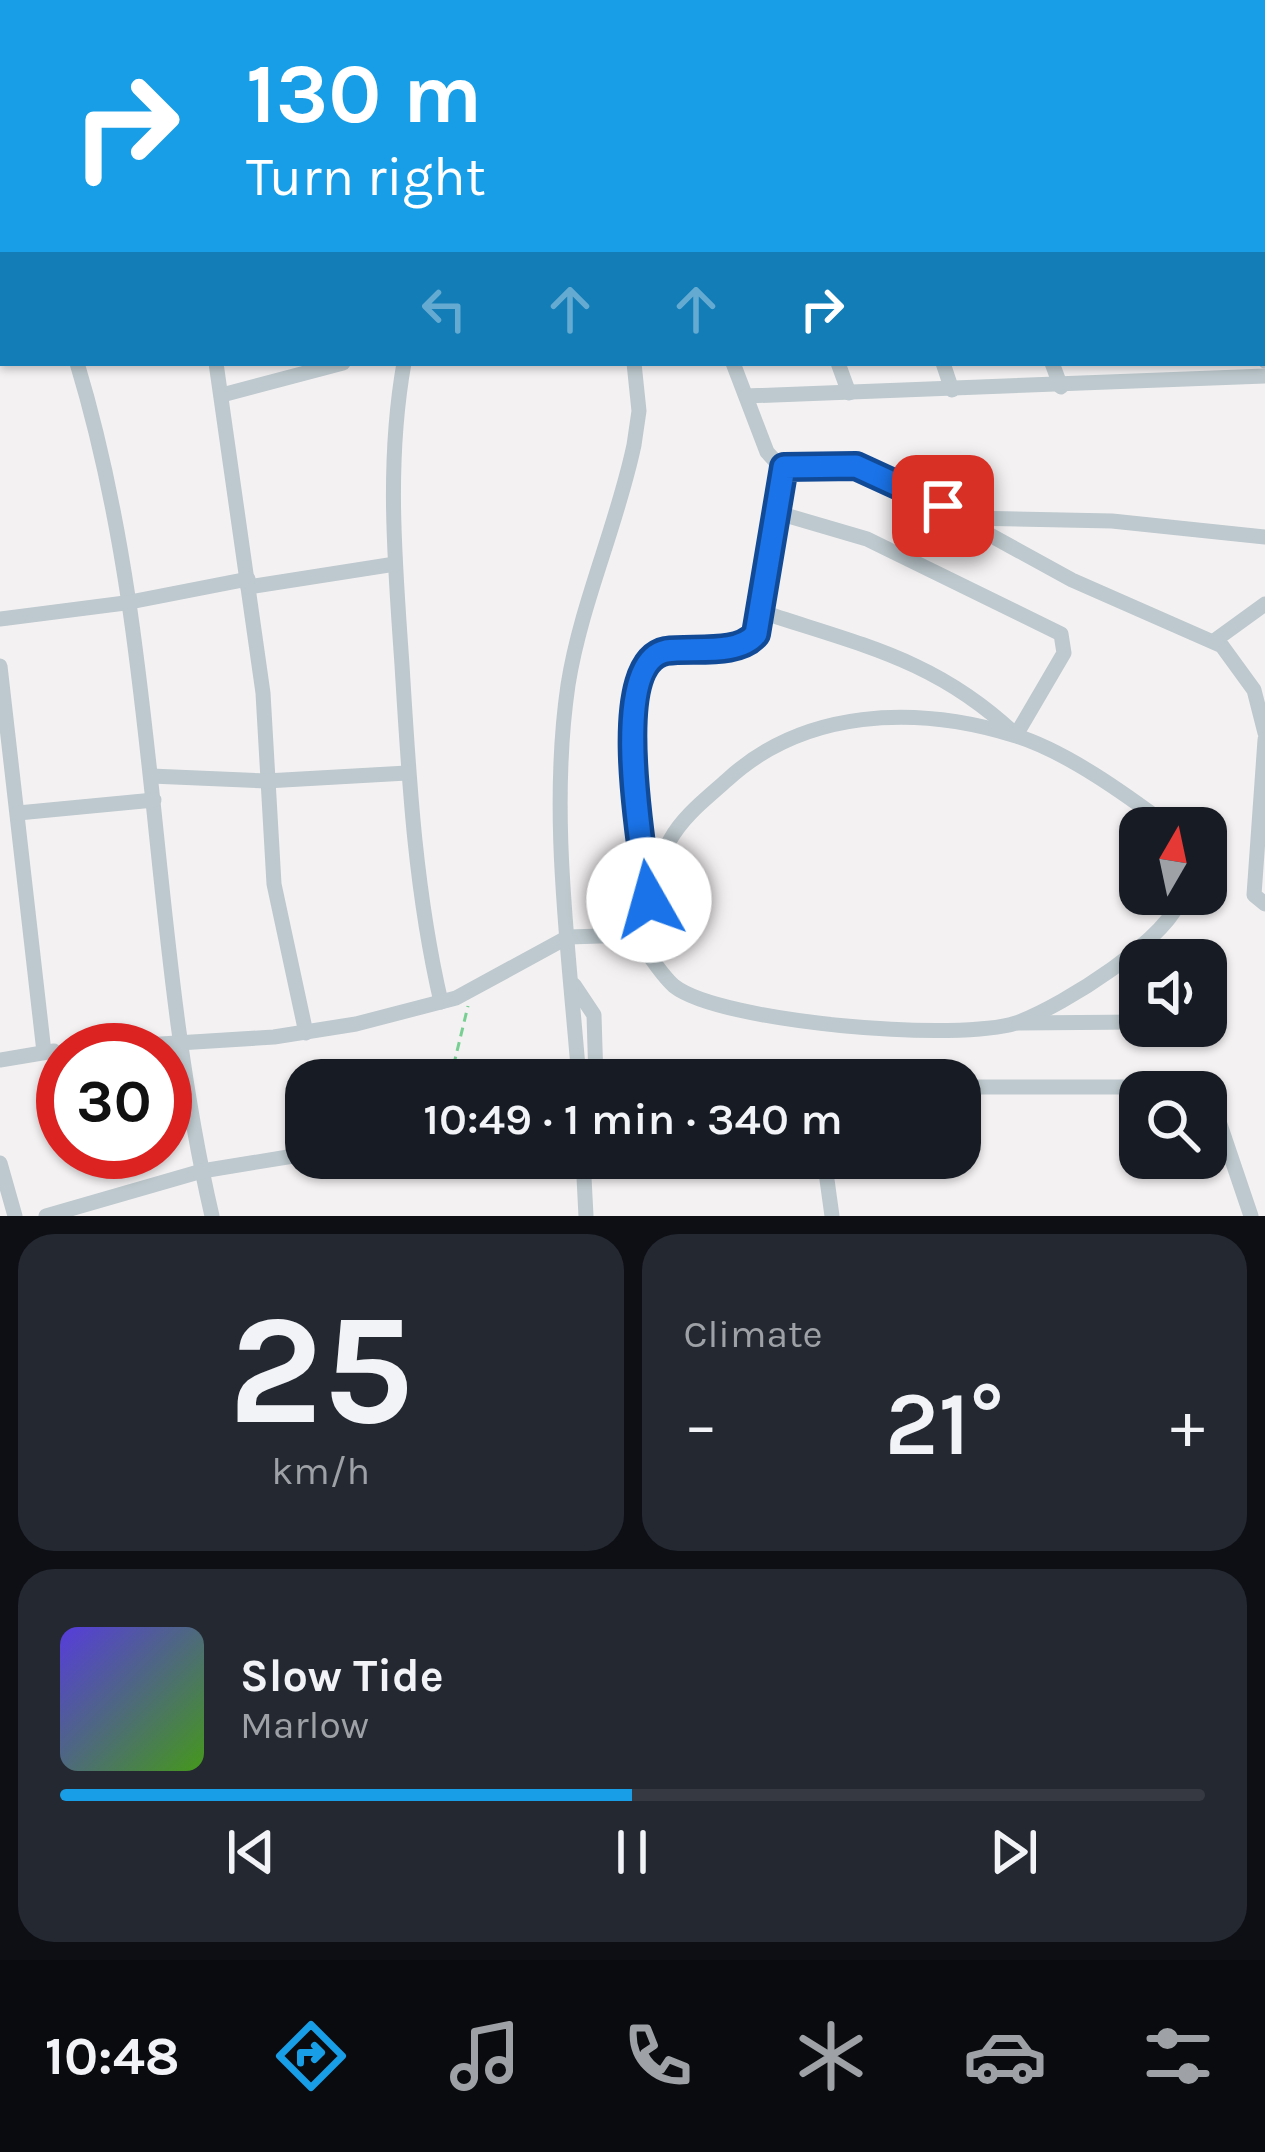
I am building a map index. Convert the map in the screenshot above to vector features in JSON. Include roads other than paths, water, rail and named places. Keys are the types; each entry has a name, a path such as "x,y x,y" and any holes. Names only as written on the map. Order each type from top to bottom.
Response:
{"street":[{"path":"78,366 125,603 154,800 177,1023"},
{"path":"217,366 263,693 277,902 307,1033"},
{"path":"222,395 332,366"},
{"path":"403,366 393,426 407,773 418,888 441,1002"},
{"path":"577,1059 562,848 566,706 578,641 634,445 639,411 634,366"},
{"path":"734,366 767,452 784,467 865,469 964,518 1072,580 1214,641 1240,664 1265,726 1264,798 1254,896 1265,904"},
{"path":"839,366 849,393"},
{"path":"944,366 952,390"},
{"path":"1053,366 1061,386"},
{"path":"1161,366 1167,382"},
{"path":"746,396 1265,376"},
{"path":"649,900 635,794 634,692 643,668 660,652 751,641 784,467"},
{"path":"775,512 867,539 1060,634 1064,652 1016,735"},
{"path":"964,518 1112,521 1265,537"},
{"path":"0,619 395,564"},
{"path":"1214,641 1265,604"},
{"path":"759,611 925,666 975,696 1016,735 1143,807"},
{"path":"0,666 41,1023"},
{"path":"634,935 669,842 686,818 759,751 789,736 877,717 944,721 1016,735"},
{"path":"151,776 266,781 407,773"},
{"path":"18,813 154,800"},
{"path":"1016,1023 1118,964 1162,928 1170,915"},
{"path":"192,1042 307,1033 441,1002 568,937 634,935"},
{"path":"634,935 674,986 708,1003 759,1016 888,1028 1119,1022"},
{"path":"572,983 594,1015 595,1059"},
{"path":"0,1060 36,1053"},
{"path":"981,1087 1195,1084 1211,1098 1251,1216"},
{"path":"192,1115 212,1216"},
{"path":"46,1216 202,1171 285,1157"},
{"path":"0,1163 15,1216"},
{"path":"584,1179 586,1216"},
{"path":"827,1179 832,1216"}]}
